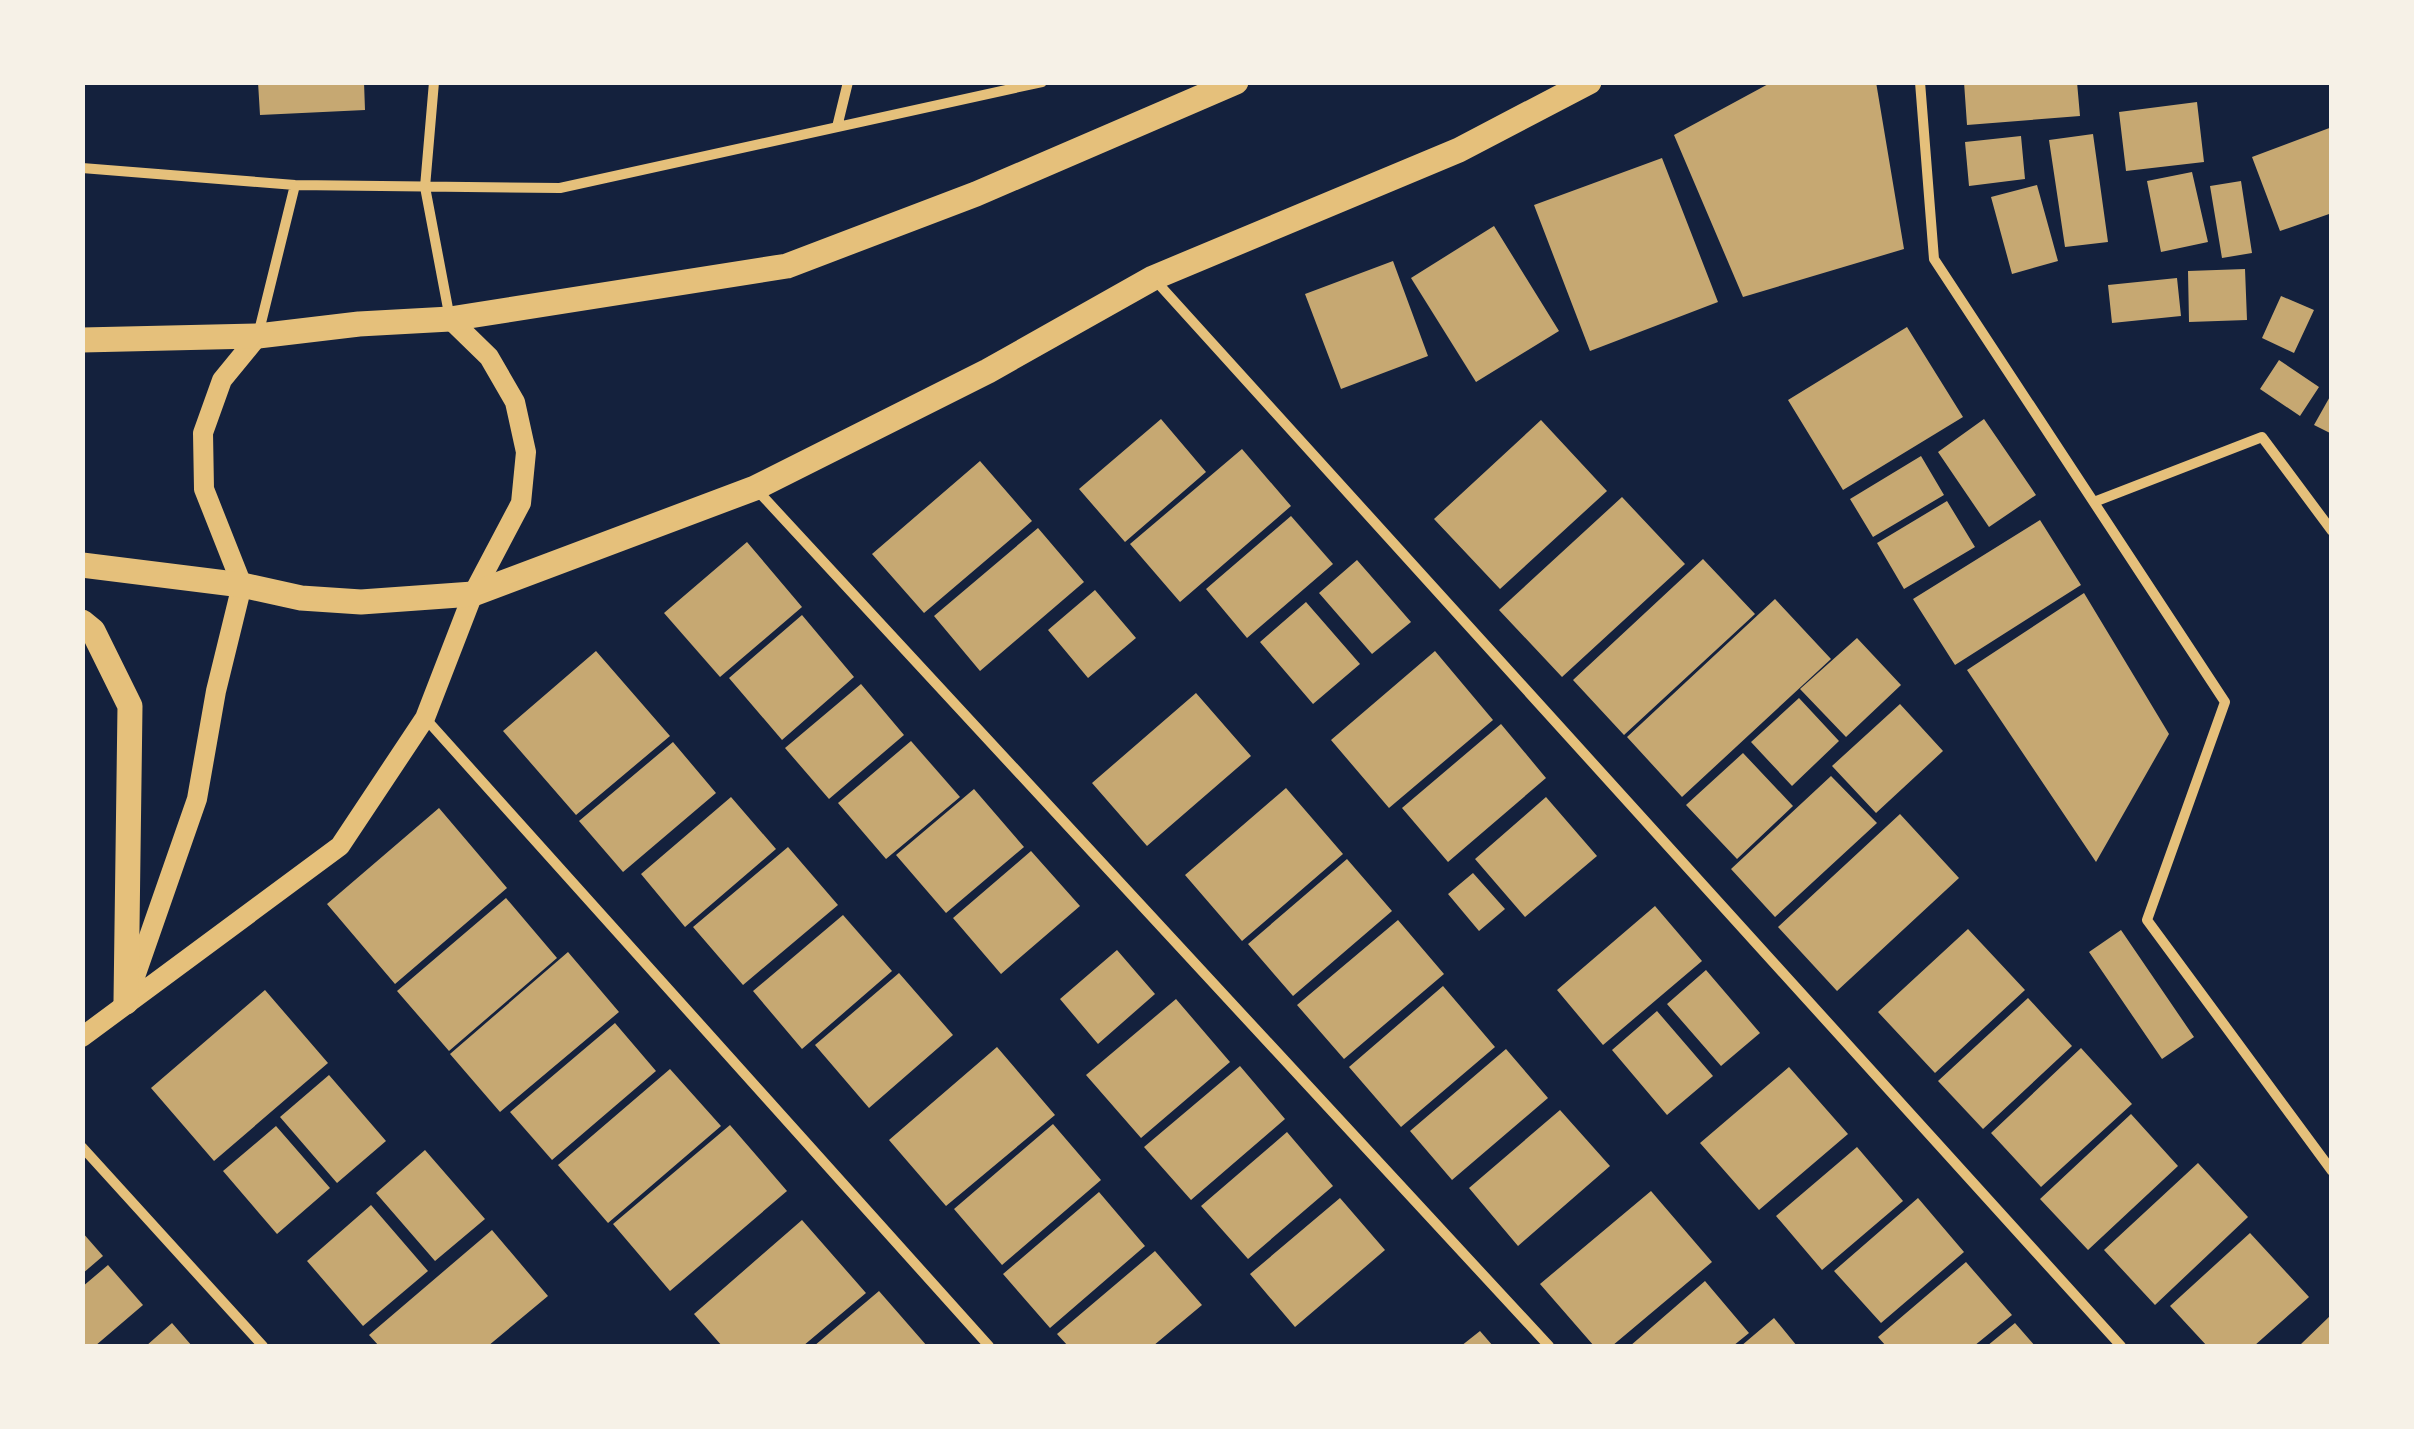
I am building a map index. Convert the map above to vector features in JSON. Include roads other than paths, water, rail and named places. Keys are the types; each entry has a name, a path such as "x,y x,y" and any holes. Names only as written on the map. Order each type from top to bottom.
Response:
{"main road":[{"path":"82,340 258,336 359,324 450,319 788,266 976,194 1236,82"},
{"path":"82,566 242,585 301,598 362,602 473,594 756,488 988,371 1153,278 1458,150 1589,82"},
{"path":"82,1037 340,846 426,718 473,594 521,503 526,452 515,402 489,357 450,319"},
{"path":"126,1002 197,799 216,690 242,585 204,489 203,433 222,380 258,336"},
{"path":"82,622 93,631 130,706 126,1002"}],"street":[{"path":"434,82 425,187 450,319"},
{"path":"838,127 848,82"},
{"path":"82,168 295,185 560,188 1042,82"},
{"path":"1920,82 1934,259 2226,702 2146,920 2332,1170"},
{"path":"258,336 295,185"},
{"path":"1153,278 2121,1346"},
{"path":"2094,502 2262,436 2332,532"},
{"path":"756,488 1549,1346"},
{"path":"426,718 989,1346"},
{"path":"82,1147 263,1346"}]}
